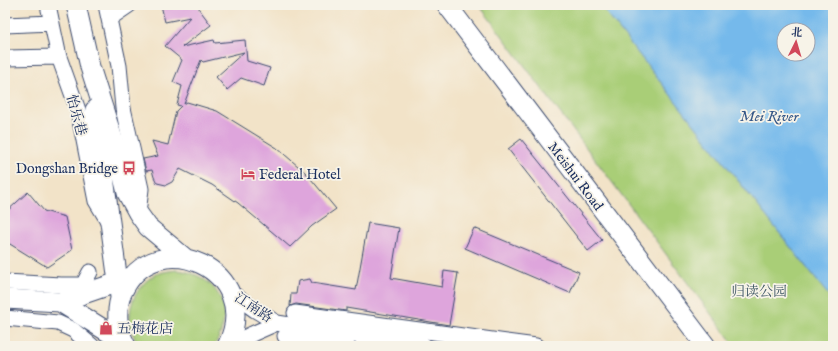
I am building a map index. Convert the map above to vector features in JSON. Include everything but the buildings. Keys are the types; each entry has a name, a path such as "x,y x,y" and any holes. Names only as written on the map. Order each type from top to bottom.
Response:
{"main road":[{"path":"76,5 90,67 117,152 127,193 148,227 185,258"},
{"name":"Meishui Road","path":"446,5 706,346"},
{"path":"90,67 110,224 124,286 118,309 118,320 125,344"},
{"path":"5,299 60,302 124,286 140,270 150,263 161,259 173,257 185,258 207,266 224,281 230,292 234,303 235,314 234,326 228,346"},
{"path":"60,302 125,344"}],"street":[{"name":"怡乐巷","path":"48,5 59,57 78,110 96,201 110,224"},
{"path":"129,5 108,12 119,66 123,108 141,189 138,213"},
{"path":"5,25 52,23"},
{"path":"5,58 59,57"},
{"path":"5,282 61,285 82,284 90,272"},
{"name":"江南路","path":"230,292 281,330"},
{"path":"295,313 536,346"},
{"path":"5,318 58,323 73,330 92,346"},
{"path":"281,330 347,346"},
{"name":"江南路","path":"228,346 252,334 281,330 425,346"}],"green space":[{"name":"归读公园","path":"479,5 600,5 833,301 833,346 735,346"},
{"path":"177,270 191,273 203,279 213,287 220,296 224,320 221,333 214,346 140,346 134,337 130,318 131,308 138,290 153,276 167,271"}],"water":[{"name":"Mei River","path":"600,5 833,5 833,301"}],"place":[{"name":"Dongshan Bridge","path":"129,168"},
{"name":"Federal Hotel","path":"248,174"},
{"name":"五梅花店","path":"106,328"}]}
